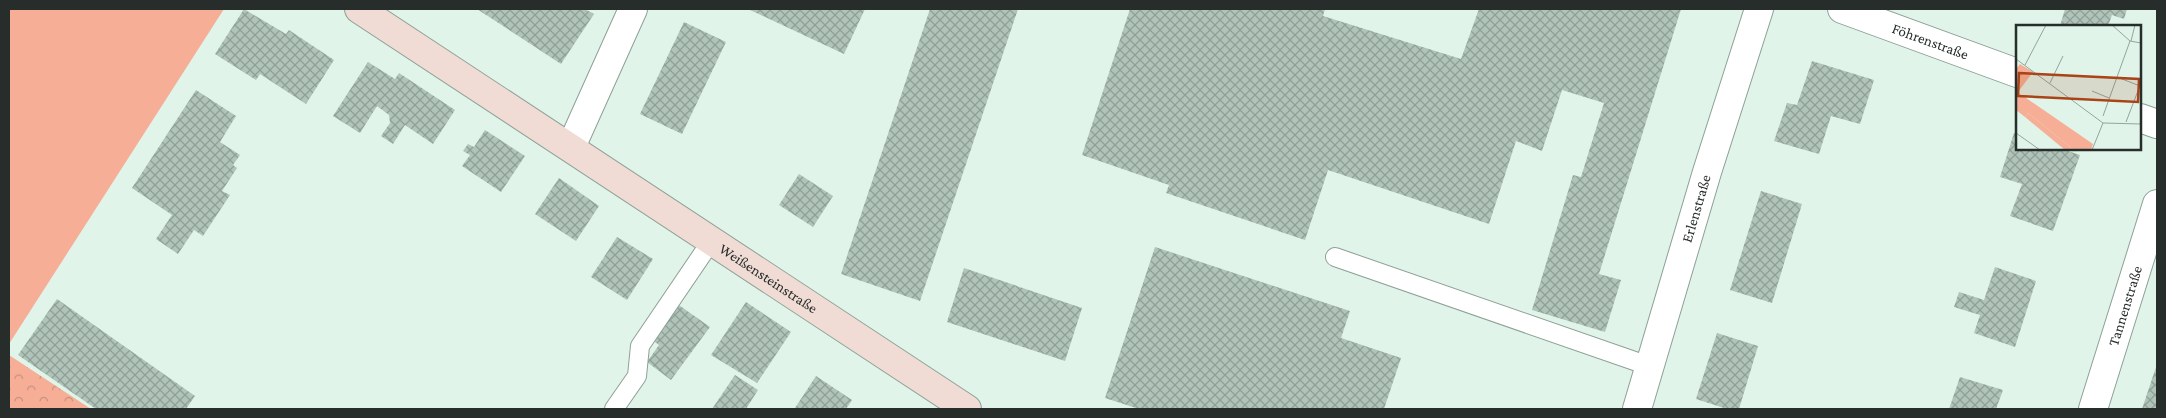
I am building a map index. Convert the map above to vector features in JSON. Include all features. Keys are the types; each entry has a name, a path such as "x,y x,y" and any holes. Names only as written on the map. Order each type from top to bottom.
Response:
{"street":[{"name":"Weißensteinstraße","path":"359,9 572,147 967,409"},
{"path":"572,147 633,9"},
{"name":"Erlenstraße","path":"1637,409 1707,172 1759,9"},
{"name":"Föhrenstraße","path":"1842,9 2016,73"},
{"path":"2141,118 2157,124"},
{"name":"Tannenstraße","path":"2093,409 2157,204"}],"lane":[{"path":"614,409 637,376 640,346 712,240"},
{"path":"1335,257 1649,366"}],"green space":[{"path":"9,9 224,9 9,344"},
{"path":"9,355 91,409 9,409"}],"building":[{"path":"244,9 286,34 289,30 334,60 306,104 260,74 256,80 215,54"},
{"path":"477,9 585,9 594,14 561,64"},
{"path":"748,9 865,9 844,54"},
{"path":"930,9 1018,9 920,301 841,274"},
{"path":"1130,9 1325,9 1323,16 1461,59 1479,9 1681,9 1599,274 1621,280 1605,332 1532,310 1573,175 1581,177 1604,103 1562,90 1542,151 1516,141 1489,224 1328,170 1305,240 1166,193 1169,185 1082,155"},
{"path":"2065,9 2127,9 2124,19 2112,15 2108,25 2060,25"},
{"path":"684,22 726,42 682,134 640,114"},
{"path":"1812,61 1874,80 1860,124 1831,116 1819,154 1774,141 1787,103 1797,105"},
{"path":"368,62 395,79 399,73 455,110 433,144 405,125 393,144 381,136 390,123 389,115 377,106 360,133 333,116"},
{"path":"196,90 236,116 220,142 240,155 233,165 237,168 222,191 230,195 203,236 194,230 178,254 156,239 172,215 132,188"},
{"path":"485,130 525,156 501,192 462,166 470,155 463,151 468,144 474,147"},
{"path":"2014,133 2016,134 2016,150 2065,150 2080,155 2053,231 2010,216 2022,184 2000,177"},
{"path":"799,174 833,196 813,227 779,205"},
{"path":"559,178 599,206 576,241 535,214"},
{"path":"1761,191 1802,204 1772,303 1730,290"},
{"path":"617,237 653,259 627,300 591,277"},
{"path":"1155,247 1350,311 1341,338 1401,358 1384,409 1139,409 1105,398"},
{"path":"1995,267 2036,281 2015,347 1974,333 1980,315 1954,307 1959,292 1984,300"},
{"path":"964,268 1082,308 1065,361 947,322"},
{"path":"57,299 195,396 186,409 96,409 18,355"},
{"path":"746,302 791,332 757,383 711,355"},
{"path":"676,303 710,327 671,380 647,362 659,345 651,339"},
{"path":"1717,333 1758,346 1739,409 1727,409 1696,399"},
{"path":"2157,364 2157,409 2142,409"},
{"path":"735,375 758,390 746,409 712,409"},
{"path":"816,376 852,400 846,409 795,408"},
{"path":"1960,377 2003,390 1996,409 1949,409"}]}
